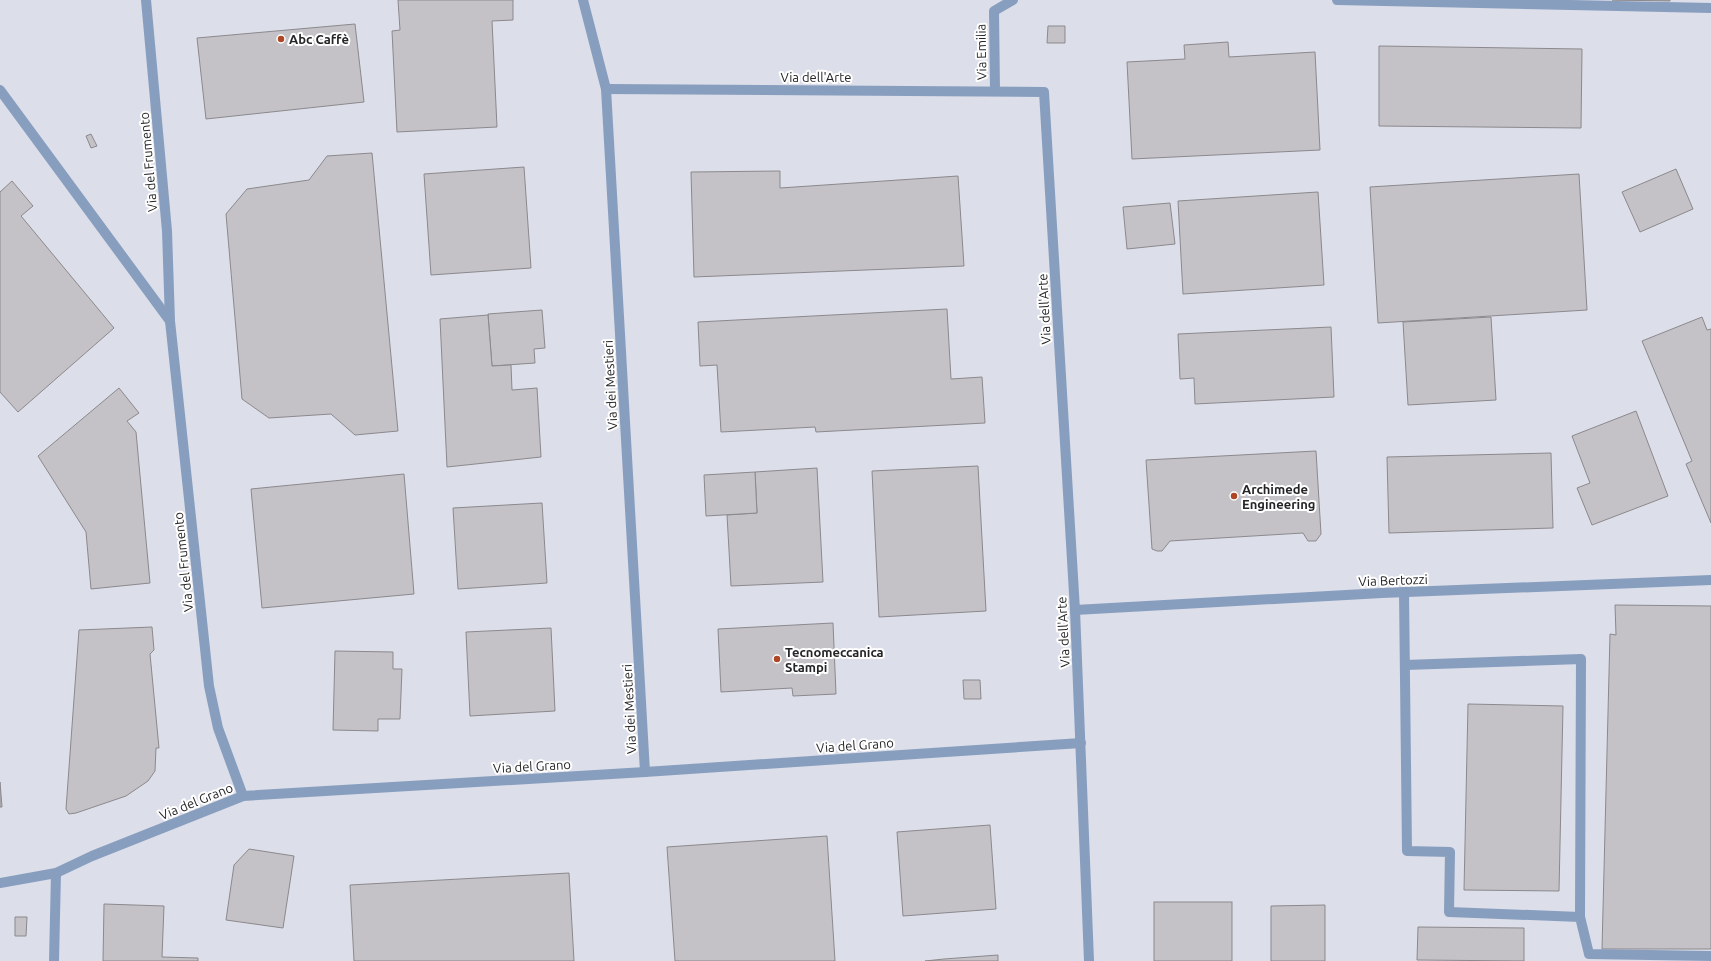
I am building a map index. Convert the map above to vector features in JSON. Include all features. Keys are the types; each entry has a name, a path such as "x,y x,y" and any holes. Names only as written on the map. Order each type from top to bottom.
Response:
{"street":[{"name":"Via del Frumento","path":"146,0 167,231 170,321 209,686 218,728 242,796"},
{"name":"Via dei Mestieri","path":"582,0 606,89 645,772"},
{"name":"Via Emilia","path":"995,91 994,11 1013,0"},
{"path":"1337,0 1711,8"},
{"name":"Via dell'Arte","path":"606,89 1044,92 1076,610 1089,961"},
{"path":"0,90 170,321"},
{"name":"Via Bertozzi","path":"1076,610 1404,592 1711,580"},
{"path":"1404,592 1407,851 1450,852 1449,912 1580,917"},
{"path":"1405,665 1581,659 1580,917 1589,954 1711,956"},
{"name":"Via del Grano","path":"0,883 56,872 242,796 645,772 1081,743"},
{"path":"54,961 56,872"}],"shaded area":[{"path":"0,0 1711,0 1711,961 0,961"}],"building":[{"path":"398,0 513,0 513,20 492,21 497,127 397,132 392,31 400,30"},
{"path":"1612,0 1670,0 1670,1"},
{"path":"355,24 364,102 206,119 197,38"},
{"path":"1048,26 1065,26 1065,43 1047,43"},
{"path":"1228,42 1229,57 1315,52 1320,150 1132,159 1127,62 1185,59 1184,45"},
{"path":"1379,46 1582,49 1581,128 1379,126"},
{"path":"91,134 97,146 91,148 86,136"},
{"path":"372,153 398,431 355,435 331,414 269,418 242,399 226,214 247,189 309,180 327,156"},
{"path":"524,167 531,268 431,275 424,174"},
{"path":"1676,169 1693,209 1640,232 1622,192"},
{"path":"780,171 780,188 958,176 964,266 694,277 691,172"},
{"path":"1579,174 1587,310 1378,323 1370,187"},
{"path":"12,181 33,206 21,216 114,328 18,412 0,392 0,192"},
{"path":"1318,192 1324,285 1183,294 1178,201"},
{"path":"1170,203 1175,244 1127,249 1123,207"},
{"path":"947,309 951,379 982,377 985,423 816,432 815,427 721,432 717,365 700,366 698,322"},
{"path":"542,310 545,348 534,349 535,363 492,366 488,314"},
{"path":"488,315 492,366 511,365 512,390 537,388 541,457 447,467 440,319"},
{"path":"1491,317 1496,400 1408,405 1403,322"},
{"path":"1702,317 1707,330 1711,329 1711,523 1686,464 1692,461 1642,341"},
{"path":"1331,327 1334,397 1195,404 1194,378 1180,379 1178,334"},
{"path":"119,388 139,413 127,421 136,432 150,583 91,589 86,532 38,456"},
{"path":"1636,411 1668,496 1592,525 1577,488 1590,483 1572,436"},
{"name":"Archimede Engineering","path":"1316,451 1321,534 1316,541 1308,541 1303,533 1170,541 1162,551 1152,549 1146,460"},
{"path":"1551,453 1553,528 1389,533 1387,457"},
{"path":"978,466 986,611 879,617 872,471"},
{"path":"817,468 823,582 731,586 727,515 757,513 755,472"},
{"path":"755,472 757,513 706,516 704,475"},
{"path":"404,474 414,594 262,608 251,489"},
{"path":"542,503 547,583 458,589 453,508"},
{"path":"1615,605 1711,606 1711,949 1602,949 1610,634 1616,635"},
{"name":"Tecnomeccanica Stampi","path":"833,623 836,694 793,696 792,688 721,692 718,629"},
{"path":"152,627 154,650 150,654 159,748 156,748 155,771 148,781 126,796 69,814 66,809 79,630"},
{"path":"551,628 555,711 470,716 466,632"},
{"path":"335,651 393,652 393,669 402,669 400,719 378,719 378,731 333,730"},
{"path":"963,680 980,680 981,699 964,699"},
{"path":"1468,704 1563,706 1559,891 1464,890"},
{"path":"0,782 2,807 0,807"},
{"path":"990,825 996,909 903,916 897,832"},
{"path":"827,836 835,961 675,961 667,847"},
{"path":"249,849 294,856 283,928 226,920 234,865"},
{"path":"569,873 574,961 354,961 350,885"},
{"path":"1154,902 1232,902 1232,961 1154,961"},
{"path":"104,904 164,906 162,957 198,958 198,961 103,961"},
{"path":"1325,905 1325,961 1271,961 1271,906"},
{"path":"15,917 27,917 26,936 15,936"},
{"path":"1418,927 1524,928 1524,961 1417,960"},
{"path":"998,955 998,961 925,961 944,959"}],"place":[{"name":"Abc Caffè","path":"281,39"},
{"name":"Archimede Engineering","path":"1234,496"},
{"name":"Tecnomeccanica Stampi","path":"777,659"}]}
